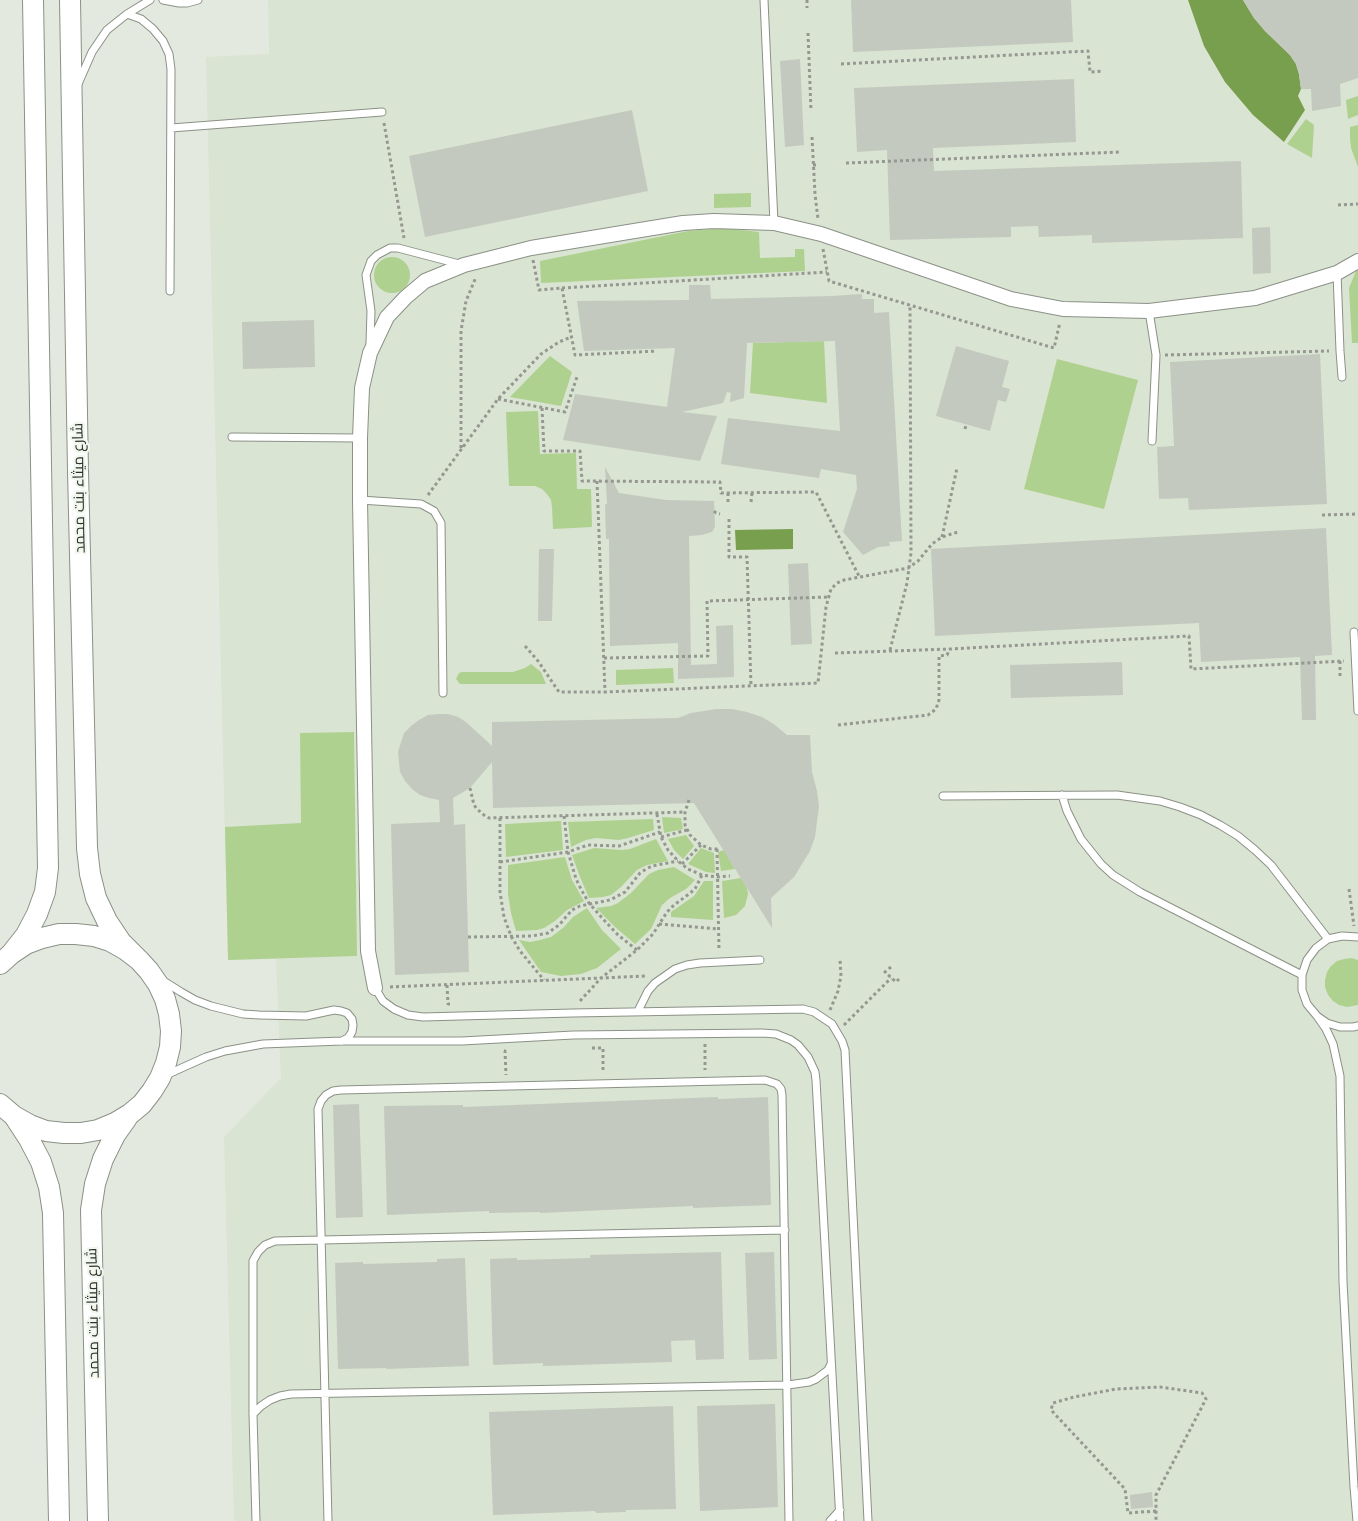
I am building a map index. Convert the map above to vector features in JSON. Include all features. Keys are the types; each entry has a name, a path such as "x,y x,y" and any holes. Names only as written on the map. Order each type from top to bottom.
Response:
{"main road":[{"path":"6,959 26,935 37,914 45,892 48,868 33,0"},
{"name":"شارع ميثاء بنت محمد","path":"70,0 87,849 96,898 122,942 144,965"},
{"path":"6,959 26,944 59,934 94,936 110,941 126,950 144,965 158,984 169,1014 170,1047 160,1078 142,1104 130,1114 99,1130 81,1133 46,1131 30,1125 7,1110"},
{"path":"7,1110 29,1139 41,1162 49,1187 52,1213 59,1521"},
{"name":"شارع ميثاء بنت محمد","path":"98,1521 91,1210 95,1184 103,1159 115,1135 130,1114"}],"street":[{"path":"375,988 368,951 360,500 362,388 370,353 387,317 425,281 464,265 531,248 683,223 714,221 774,224 820,234 1011,299 1063,309 1149,311 1255,298 1337,273 1358,261"}],"lane":[{"path":"71,100 92,52 107,30 150,0"},
{"path":"163,0 179,3 198,0"},
{"path":"764,0 774,224"},
{"path":"128,14 141,19 153,29 163,41 169,54 171,69 170,291"},
{"path":"171,128 382,112"},
{"path":"370,353 371,311 366,283 371,261 383,251 398,248 464,265"},
{"path":"1337,273 1342,377"},
{"path":"1149,311 1156,355 1152,441"},
{"path":"232,437 360,438"},
{"path":"360,500 422,504 438,516 442,529 443,693"},
{"path":"1354,632 1358,711"},
{"path":"1062,795 1081,839 1113,875 1140,892 1302,975"},
{"path":"943,796 1117,795 1160,801 1201,815 1220,825 1255,850 1270,865 1329,939"},
{"path":"1357,937 1342,936 1329,939 1311,954 1302,975 1302,990 1307,1004 1326,1029 1333,1044 1340,1076 1343,1282 1357,1521"},
{"path":"638,1011 648,991 675,969 687,965 760,960"},
{"path":"144,965 181,993 226,1011 259,1015 306,1016 334,1010 347,1013 352,1019 352,1032 342,1041"},
{"path":"375,988 383,1001 408,1016 803,1009 825,1018 838,1032 845,1050 868,1521"},
{"path":"1317,1016 1327,1023 1340,1027 1358,1026"},
{"path":"160,1078 206,1057 263,1044 342,1041 462,1041 573,1035 768,1033 791,1040 808,1057 816,1080 840,1521"},
{"path":"328,1521 323,1240 318,1109 326,1095 341,1090 765,1080 777,1084 781,1089 789,1521"},
{"path":"256,1521 253,1261 266,1245 275,1241 785,1230"},
{"path":"253,1414 270,1400 291,1394 788,1385 816,1379 828,1370 831,1364"},
{"path":"830,1521 840,1510"}],"path":[{"path":"807,0 807,8"},
{"path":"808,33 811,111"},
{"path":"842,64 1088,51 1090,72 1103,71"},
{"path":"809,65 814,65"},
{"path":"382,112 405,249"},
{"path":"846,163 1119,152"},
{"path":"813,165 819,165"},
{"path":"1338,205 1358,204"},
{"path":"531,248 539,290 828,272"},
{"path":"461,450 460,332 466,301 486,259"},
{"path":"562,288 575,355 657,351"},
{"path":"890,650 907,582 911,553 910,305"},
{"path":"422,504 498,399 541,354 571,337"},
{"path":"1156,355 1340,351"},
{"path":"498,399 565,412 577,377"},
{"path":"542,408 544,451 580,451 582,481 720,482 721,494 816,492 860,578"},
{"path":"942,537 957,468"},
{"path":"597,481 605,692"},
{"path":"728,493 728,502"},
{"path":"752,493 752,502"},
{"path":"1322,515 1358,514"},
{"path":"729,519 729,557 747,557 751,686"},
{"path":"525,646 560,692 818,683 828,597 831,589 844,580 909,568 932,544 942,537 958,532"},
{"path":"604,658 708,656 707,601 828,597"},
{"path":"835,653 1189,636 1191,669 1356,661"},
{"path":"838,725 928,715 936,709 939,700 939,656 947,655 950,649"},
{"path":"1340,661 1340,679"},
{"path":"470,788 477,810 484,816 500,818 685,812"},
{"path":"690,800 685,812 687,830 701,845 718,849 720,962"},
{"path":"657,814 661,837 668,850 680,863 702,874 717,877 730,876"},
{"path":"564,816 568,852 576,879 589,903 618,936 637,950"},
{"path":"500,818 501,905 504,917 520,951 545,981"},
{"path":"661,837 687,830"},
{"path":"500,862 568,852 588,844 619,846 660,832"},
{"path":"468,936 548,933 559,926 572,910 618,896 625,892 645,869 680,863 701,845"},
{"path":"573,1013 586,993 621,961 637,950 653,934 667,912 695,889 702,874"},
{"path":"1349,889 1357,937"},
{"path":"659,924 718,929"},
{"path":"825,1018 838,991 841,975 840,960"},
{"path":"891,966 885,972 896,982 901,977"},
{"path":"375,988 664,976"},
{"path":"838,1032 891,978"},
{"path":"447,985 448,1004 461,1004 462,1016"},
{"path":"573,1035 573,1047 603,1048 603,1083"},
{"path":"705,1043 706,1081"},
{"path":"494,1051 505,1051 506,1086"},
{"path":"1156,1511 1128,1513 1125,1489 1051,1410 1053,1403 1074,1396 1116,1389 1160,1388 1202,1393 1206,1399 1156,1495 1156,1511 1156,1521"}],"shaded area":[{"path":"268,0 1358,0 1358,1521 234,1521 224,1137 281,1078 276,959 228,960 206,57 269,54"},
{"path":"1188,0 1243,0 1265,31 1290,55 1299,74 1301,89 1298,96 1305,110 1284,142 1253,115 1225,82 1204,46"},
{"path":"1358,96 1358,115 1348,119 1346,100"},
{"path":"1306,119 1314,125 1312,158 1287,144"},
{"path":"1358,125 1358,167 1351,148 1350,127"},
{"path":"751,193 751,207 714,208 714,194"},
{"path":"724,228 759,232 760,258 795,257 795,249 804,249 805,271 541,283 540,261 688,231"},
{"path":"392,257 405,262 410,275 405,288 392,293 379,288 374,275 379,262"},
{"path":"1358,270 1358,343 1352,343 1349,288"},
{"path":"824,341 827,403 750,393 753,343"},
{"path":"550,356 572,372 561,406 510,397"},
{"path":"1057,359 1138,380 1104,509 1024,489"},
{"path":"538,411 540,454 576,453 577,489 591,489 592,527 553,529 551,500 542,489 535,486 509,486 506,412"},
{"path":"793,529 793,549 736,550 735,530"},
{"path":"531,664 541,672 546,684 460,684 456,679 462,672 513,672"},
{"path":"673,668 674,683 616,685 616,670"},
{"path":"354,732 357,956 228,960 225,827 301,823 300,733"},
{"path":"662,817 681,818 683,829 664,833"},
{"path":"653,819 654,830 619,840 596,838 586,840 571,847 568,822"},
{"path":"561,821 563,850 506,857 505,824"},
{"path":"686,835 694,846 683,859 668,839"},
{"path":"656,839 668,861 647,865 637,870 611,895 589,898 572,855 594,848 630,849"},
{"path":"701,848 714,853 715,873 706,872 688,864"},
{"path":"724,850 735,869 721,871 718,852"},
{"path":"565,857 572,880 584,901 567,910 544,928 516,931 508,894 508,865"},
{"path":"674,867 695,880 662,905 651,929 635,944 596,908 618,903 649,874"},
{"path":"741,878 748,894 745,906 736,915 724,918 722,881"},
{"path":"704,881 713,881 713,920 671,917 671,912 694,896"},
{"path":"587,908 602,930 621,949 597,968 581,974 561,976 541,972 519,940 530,942 551,937"},
{"path":"1352,958 1358,960 1358,1005 1347,1007 1339,1005 1328,995 1325,980 1327,972 1337,961"}],"building":[{"path":"851,0 1071,0 1073,42 853,52"},
{"path":"1243,0 1358,0 1358,78 1340,84 1341,106 1312,111 1311,89 1301,89 1296,64 1254,18"},
{"path":"800,59 804,145 785,147 780,61"},
{"path":"1074,79 1076,142 933,148 934,171 1241,161 1243,238 1092,243 1092,235 1039,237 1038,226 1011,227 1011,237 890,240 887,150 857,152 854,88"},
{"path":"632,110 648,191 425,237 409,156"},
{"path":"1270,227 1271,273 1253,274 1252,228"},
{"path":"689,285 710,285 711,299 862,294 862,299 874,299 874,313 889,312 902,541 889,542 890,546 878,547 863,555 843,532 857,489 856,475 821,469 819,478 721,464 728,418 840,431 835,341 747,343 744,398 730,402 731,393 727,392 723,403 682,412 717,416 700,461 563,440 575,394 667,407 675,348 584,351 577,301 689,300"},
{"path":"314,320 315,367 243,369 242,322"},
{"path":"956,346 1009,361 1002,387 1010,389 1006,402 998,400 990,431 936,416"},
{"path":"1320,354 1327,504 1189,510 1188,498 1159,499 1157,447 1174,446 1170,362"},
{"path":"605,467 619,493 666,500 714,501 715,527 712,532 689,536 691,665 717,664 716,626 733,625 734,677 678,679 678,643 610,646 609,539 606,539"},
{"path":"1326,528 1332,655 1315,656 1316,720 1302,720 1300,657 1201,662 1199,623 935,636 931,549"},
{"path":"539,549 554,549 552,621 538,621"},
{"path":"808,563 812,644 791,645 788,564"},
{"path":"1122,662 1123,695 1011,698 1010,665"},
{"path":"732,709 762,717 787,735 810,735 812,772 819,806 815,837 810,851 794,877 771,898 772,928 694,803 493,808 492,762 470,788 453,798 454,825 465,824 469,972 395,975 391,824 440,822 439,800 420,795 405,781 400,772 398,752 404,733 411,726 428,715 448,714 466,722 492,746 492,722 678,718 691,713"},
{"path":"718,1097 718,1099 768,1097 771,1205 540,1213 489,1213 489,1211 387,1215 384,1106 463,1105 463,1107"},
{"path":"359,1104 363,1217 336,1218 333,1105"},
{"path":"721,1252 724,1359 696,1360 695,1340 671,1341 672,1362 543,1366 543,1363 493,1365 490,1259 590,1258 590,1255"},
{"path":"774,1252 777,1359 749,1360 745,1253"},
{"path":"465,1258 469,1366 338,1369 335,1263 437,1262 437,1259"},
{"path":"775,1404 778,1507 700,1511 697,1406"},
{"path":"673,1406 676,1509 493,1515 489,1412"},
{"path":"1152,1492 1153,1507 1131,1509 1130,1495"}]}
